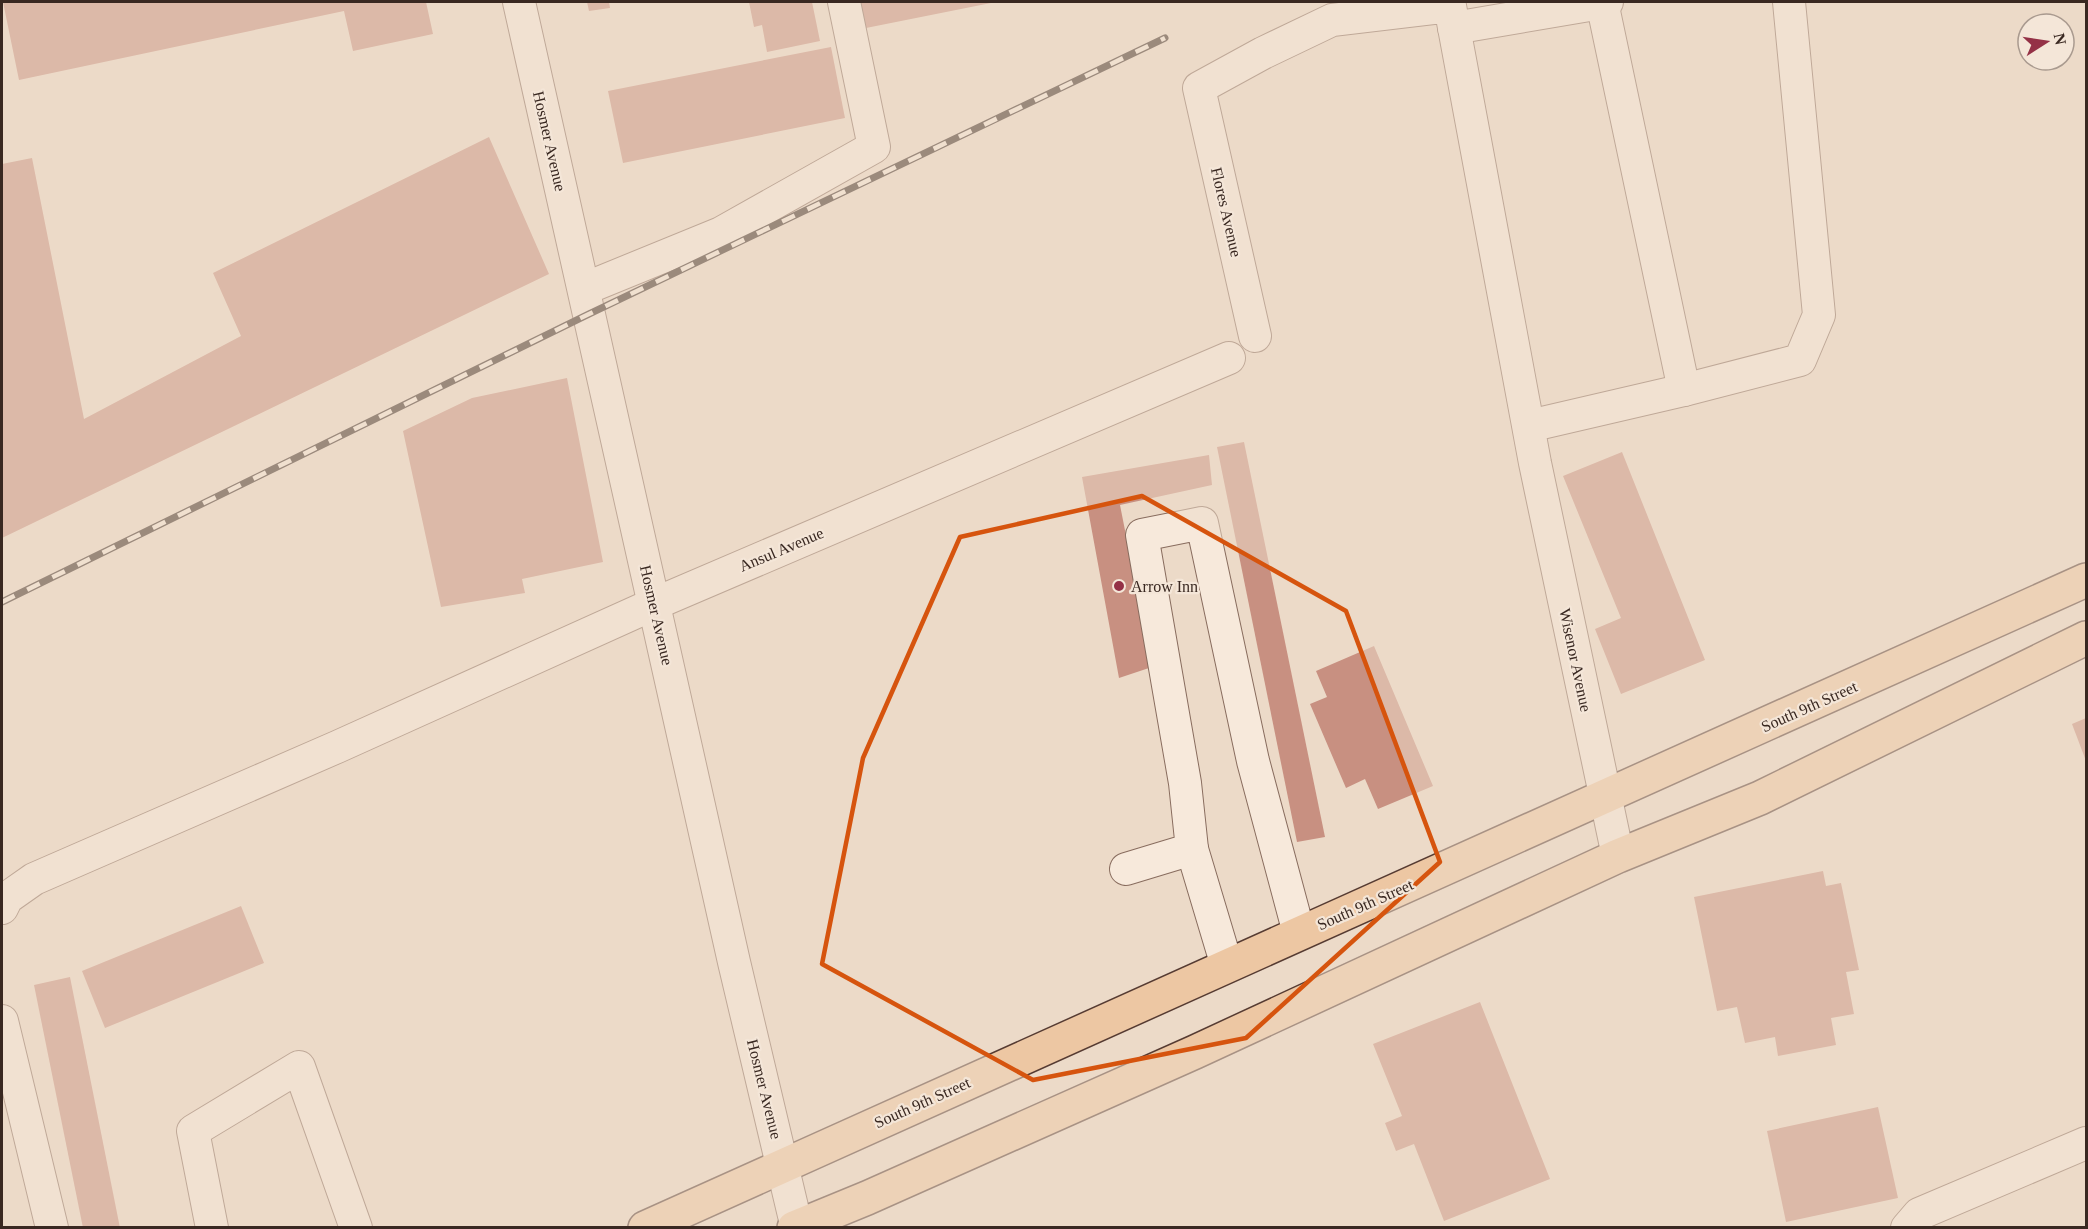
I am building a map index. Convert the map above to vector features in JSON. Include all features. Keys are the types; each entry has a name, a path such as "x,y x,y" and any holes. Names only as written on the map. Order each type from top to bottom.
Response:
{"main road":[{"name":"South 9th Street","path":"645,1227 2086,580"},
{"path":"796,1227 867,1198 1195,1052 1618,856 1760,798 2086,638"}],"street":[{"name":"Hosmer Avenue","path":"519,2 734,962 796,1227"},
{"path":"584,289 721,233 874,147 844,2"},
{"path":"1454,28 1605,2 1684,390"},
{"path":"1529,426 1800,360 1819,315 1789,2"},
{"name":"Wisenor Avenue","path":"1199,88 1263,53 1332,20 1449,6 1535,463 1618,856"},
{"name":"Flores Avenue","path":"1199,88 1255,336"},
{"name":"Ansul Avenue","path":"3,900 34,879 337,747 654,604 1229,358"},
{"path":"1227,966 1191,849 1185,783 1142,535 1202,523 1252,761 1299,933"},
{"path":"1126,869 1191,849"},
{"path":"2,1021 52,1227"},
{"path":"213,1227 194,1131 299,1067 356,1227"},
{"path":"1907,1227 1919,1214 2086,1143"}],"highlighted area":[{"path":"1142,496 1346,611 1440,862 1246,1038 1033,1080 822,964 863,758 960,537"}],"building":[{"path":"3,2 426,2 433,34 353,51 344,11 19,80"},
{"path":"587,2 609,2 610,8 589,11"},
{"path":"749,2 812,2 820,41 767,52 762,25 754,27"},
{"path":"860,2 991,2 991,3 866,28"},
{"path":"831,47 845,118 623,163 608,91"},
{"path":"489,137 549,274 2,538 2,164 32,158 84,419 241,336 213,273"},
{"path":"567,378 603,562 522,579 525,593 441,607 403,431 472,398"},
{"path":"1244,442 1325,837 1297,842 1217,447"},
{"path":"1622,452 1705,660 1621,694 1595,629 1621,618 1563,476"},
{"name":"Arrow Inn","path":"1209,455 1212,485 1120,505 1152,667 1119,678 1082,477"},
{"path":"1374,646 1433,786 1378,809 1365,779 1346,788 1310,704 1327,697 1316,671"},
{"path":"2086,718 2086,761 2072,724"},
{"path":"1823,871 1826,886 1841,883 1859,970 1846,972 1854,1014 1831,1018 1836,1045 1778,1056 1775,1037 1745,1043 1737,1007 1717,1011 1694,897"},
{"path":"241,906 264,963 105,1028 82,971"},
{"path":"70,977 120,1228 83,1228 34,985"},
{"path":"1480,1002 1550,1179 1444,1221 1414,1144 1396,1151 1385,1123 1402,1116 1373,1044"},
{"path":"1878,1107 1898,1198 1786,1222 1767,1131"}],"railway":[{"path":"2,602 589,314 1165,38"}],"place":[{"name":"Arrow Inn","path":"1119,586"}]}
